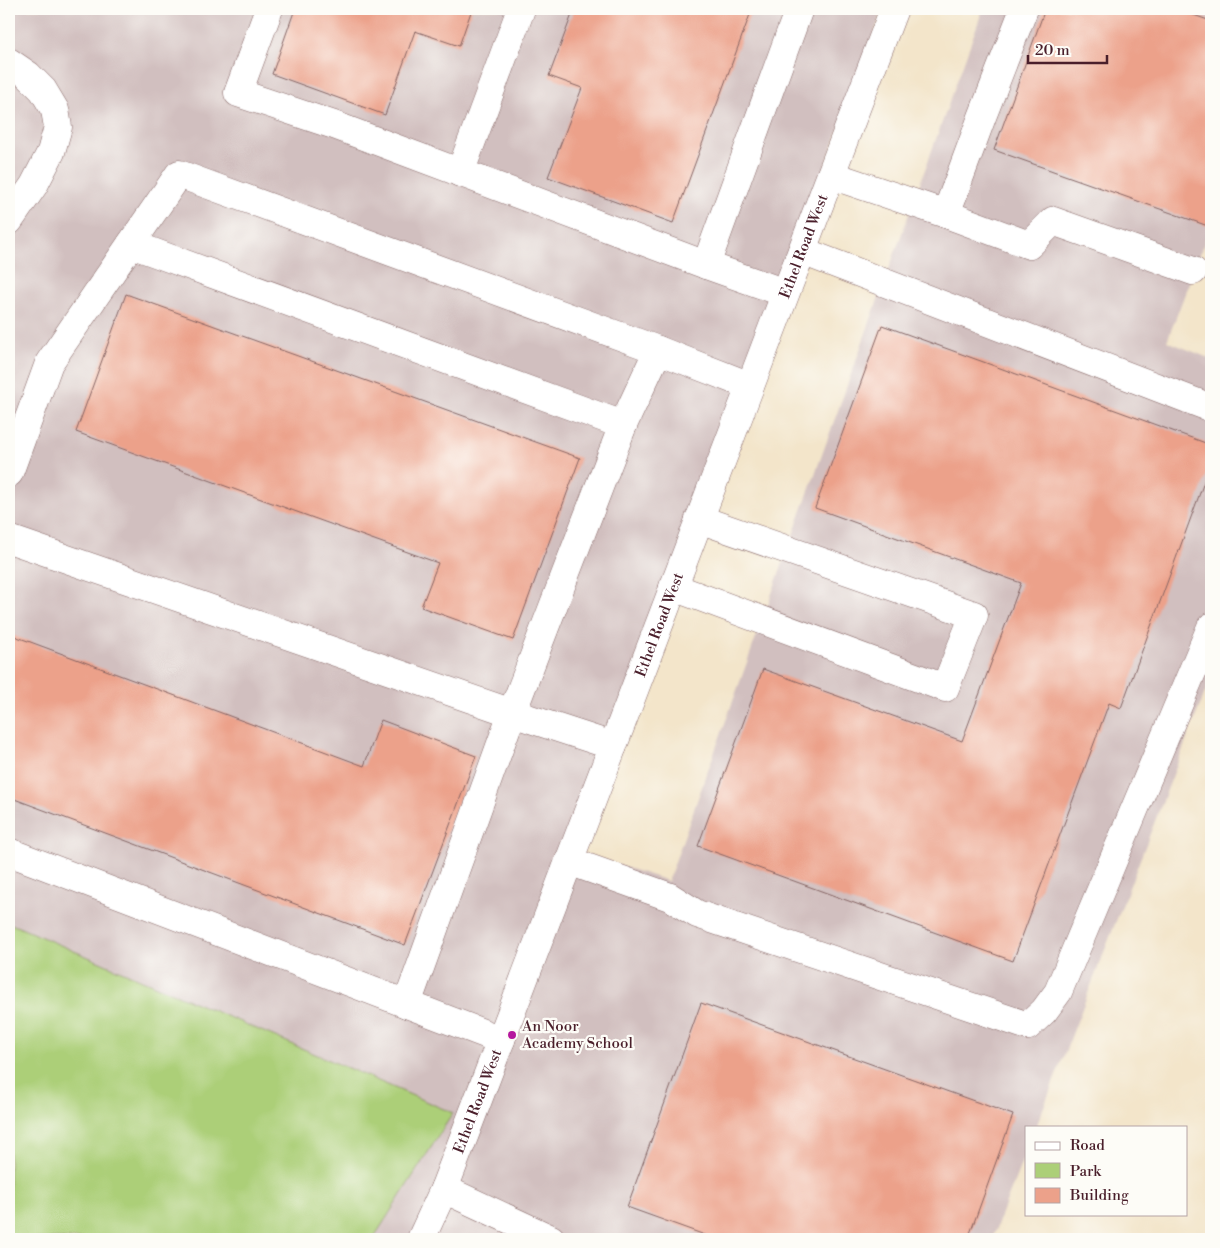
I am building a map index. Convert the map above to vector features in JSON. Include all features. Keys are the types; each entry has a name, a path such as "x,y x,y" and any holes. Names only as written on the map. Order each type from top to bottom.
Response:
{"street":[{"path":"269,9 238,93 334,125 785,293"},
{"path":"460,172 521,9"},
{"path":"706,265 799,9"},
{"name":"Ethel Road West","path":"421,1239 444,1189 894,9"},
{"path":"946,214 1024,9"},
{"path":"9,62 28,75 43,90 55,110 58,127 51,152 34,185 9,221"},
{"path":"9,473 49,363 180,174 658,350 750,386"},
{"path":"831,175 946,214 1029,245 1053,221 1193,271"},
{"path":"131,244 623,425"},
{"path":"802,251 1211,408"},
{"path":"407,1004 512,713 623,425 658,350"},
{"path":"673,587 945,688 974,615 699,519"},
{"path":"9,539 512,713 613,746"},
{"path":"569,861 670,897 697,914 1028,1026 1044,1011 1058,992 1211,627"},
{"path":"9,852 501,1040"},
{"path":"444,1189 551,1239"}],"shaded area":[{"path":"9,9 883,9 574,851 668,881 983,9 1211,9 1211,225 1167,341 1211,359 1211,677 1036,1126 1025,1126 1025,1154 992,1239 373,1239 452,1113 9,923"}],"green space":[{"path":"9,923 453,1113 373,1239 9,1239"}],"building":[{"path":"295,9 472,9 459,46 415,31 385,115 272,74"},
{"path":"574,9 752,9 673,223 548,177 582,88 549,76"},
{"path":"1045,9 1176,9 1211,21 1211,216 1208,226 994,150"},
{"path":"126,294 580,458 513,640 421,607 438,563 76,432"},
{"path":"882,325 1211,445 1211,463 1121,708 1109,703 1013,961 698,846 763,669 962,741 1021,583 815,508"},
{"path":"9,634 364,766 381,720 476,756 405,945 9,797"},
{"path":"701,1003 1013,1115 968,1239 716,1239 627,1207"}],"place":[{"name":"An Noor Academy School","path":"512,1035"}]}
